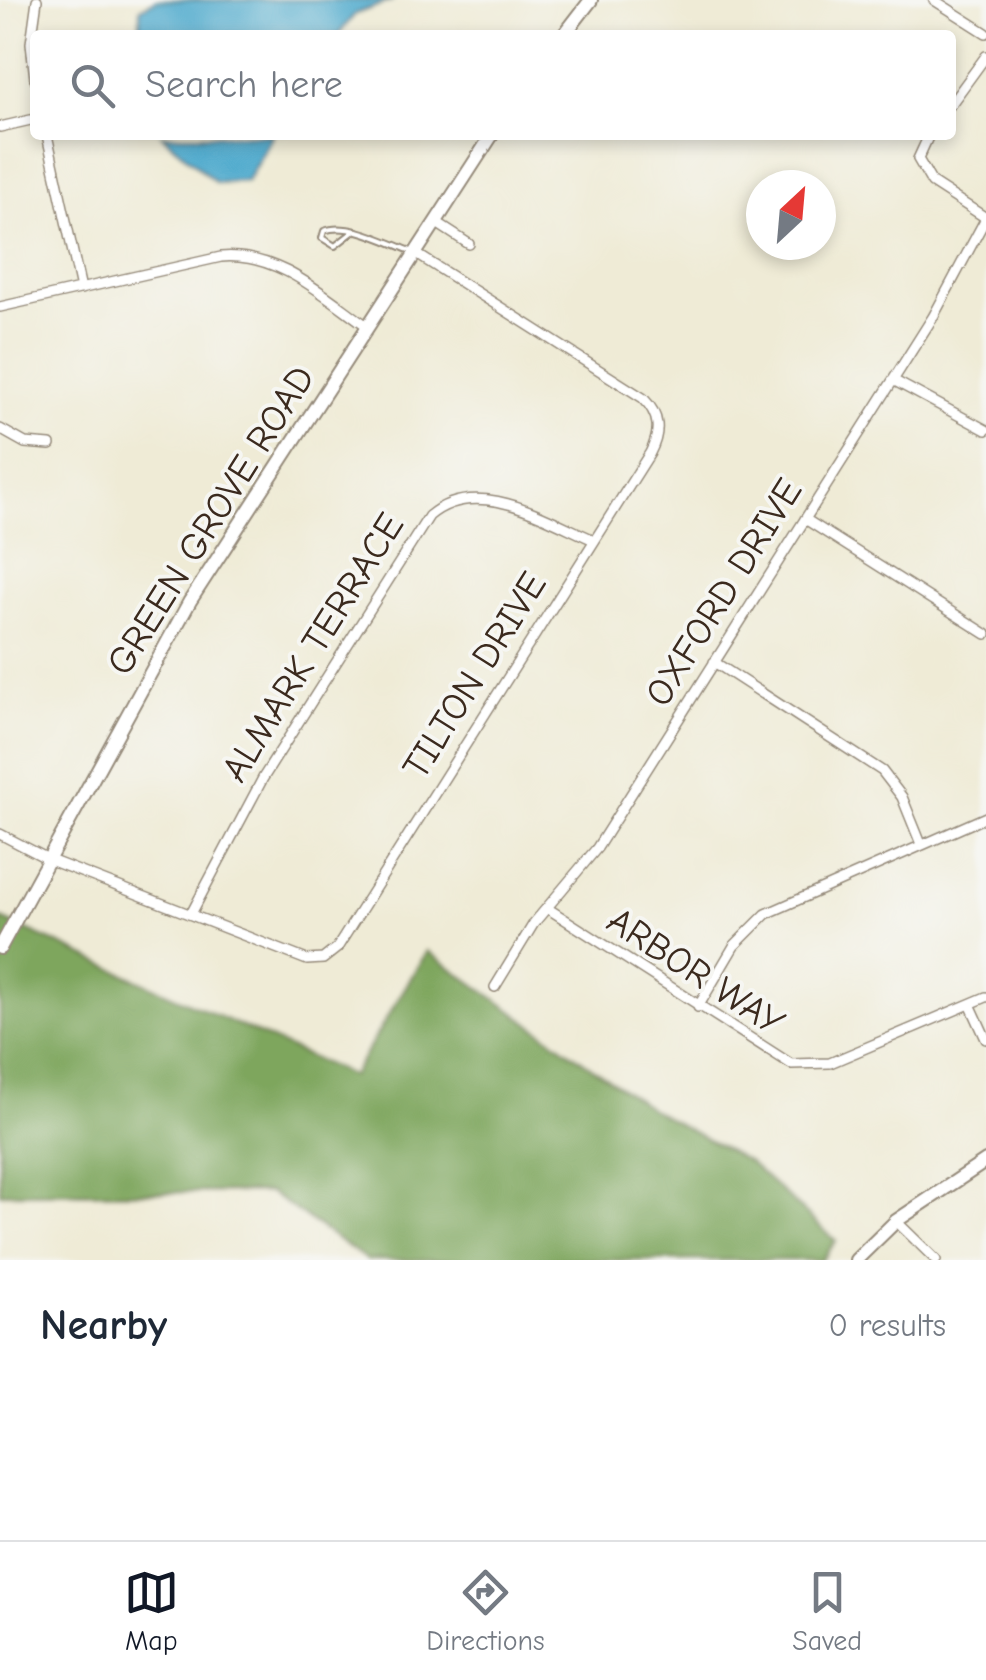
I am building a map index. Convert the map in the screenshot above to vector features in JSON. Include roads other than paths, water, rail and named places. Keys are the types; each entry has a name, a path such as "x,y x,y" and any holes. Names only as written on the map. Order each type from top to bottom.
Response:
{"street":[{"path":"33,30 37,0"},
{"path":"568,30 591,0"},
{"path":"934,0 986,33"},
{"path":"956,97 986,56"},
{"path":"0,126 30,121"},
{"path":"48,140 81,288"},
{"name":"GREEN GROVE ROAD","path":"0,948 164,644 489,140"},
{"path":"926,140 918,159 927,178 986,218"},
{"name":"OXFORD DRIVE","path":"495,987 547,908 580,873 893,380 986,218"},
{"path":"435,222 469,244"},
{"name":"TILTON DRIVE","path":"0,834 50,860 307,960 330,956 656,442 658,423 650,405 415,253"},
{"path":"0,307 221,258 246,257 284,270 367,326"},
{"path":"893,380 986,430"},
{"path":"0,429 25,443 50,445"},
{"name":"ALMARK TERRACE","path":"190,914 263,778 429,516 451,502 488,499 594,540"},
{"path":"805,519 986,634"},
{"path":"714,662 882,771 902,798 921,844"},
{"path":"698,1007 734,946 766,914 986,817"},
{"name":"ARBOR WAY","path":"547,908 778,1060 804,1067 830,1062 986,997"},
{"path":"970,1004 986,1039"},
{"path":"856,1260 896,1221 986,1160"},
{"path":"896,1221 936,1260"}],"lane":[{"path":"352,232 335,246 322,238 327,229 352,232 415,253"}],"water":[{"path":"156,0 393,0 355,14 342,30 140,30 140,8"},
{"path":"168,140 270,140 247,181 216,183"}]}
